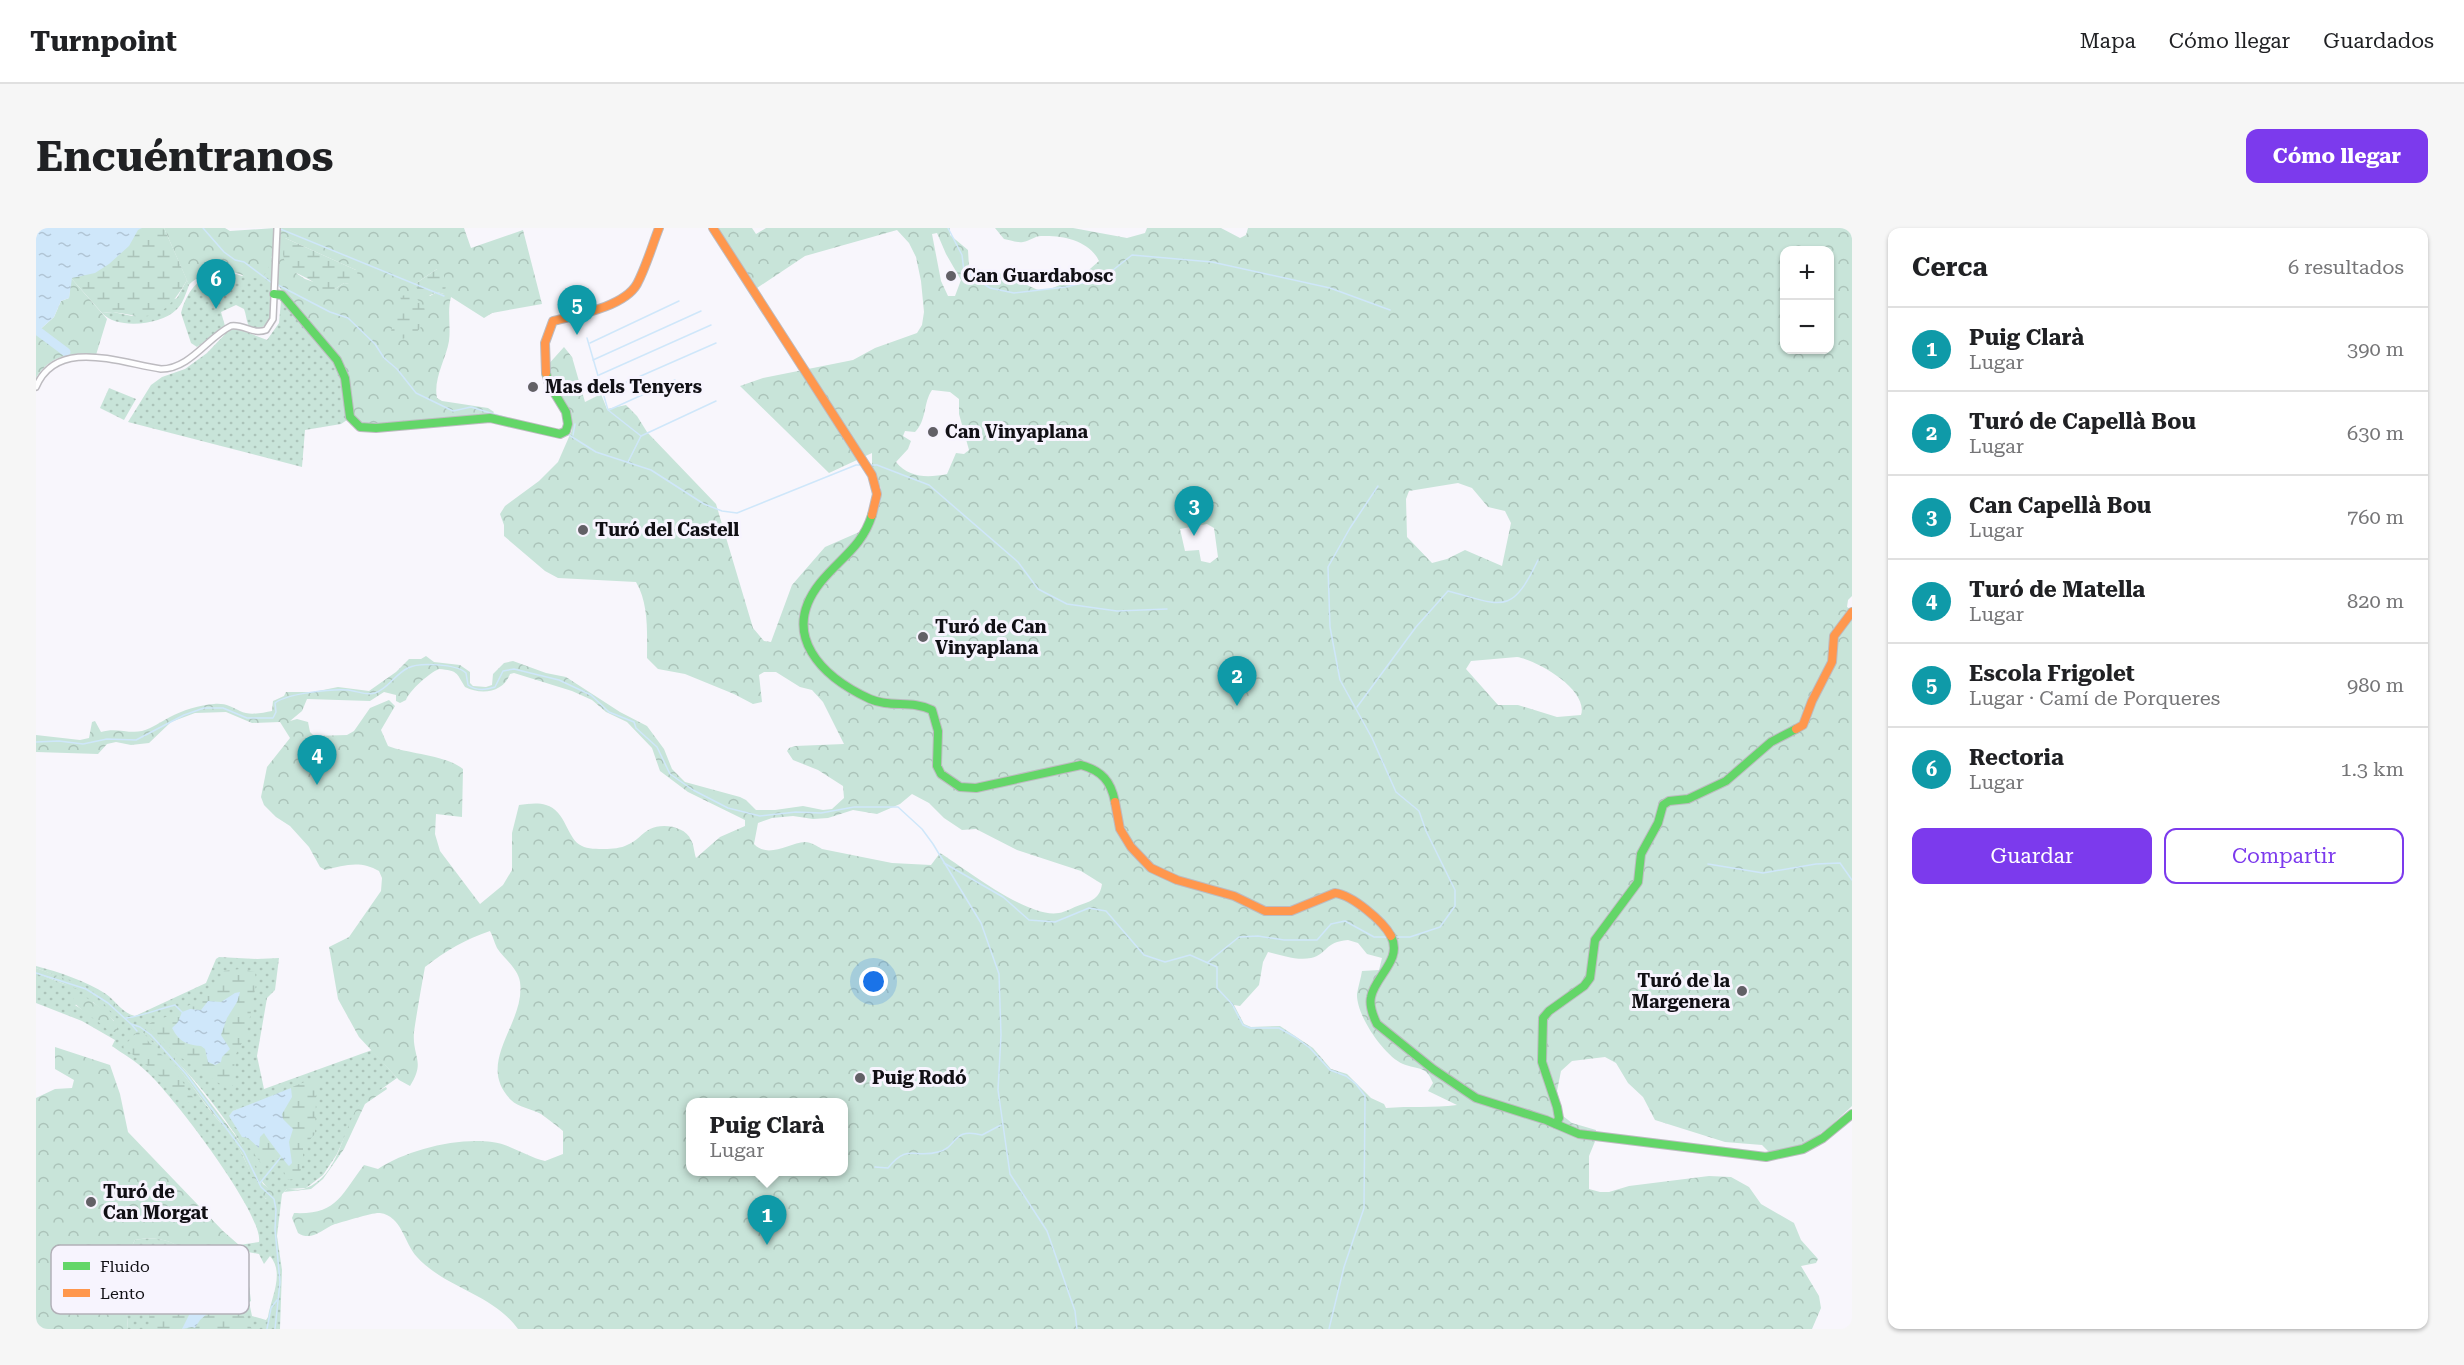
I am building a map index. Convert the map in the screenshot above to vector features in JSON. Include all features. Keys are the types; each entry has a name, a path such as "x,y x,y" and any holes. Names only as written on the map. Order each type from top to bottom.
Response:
{"main road":[{"path":"274,294 282,295 337,360 345,378 350,417 360,427 376,428 490,418 560,434 566,431 569,422 564,407 548,383 545,369 546,334 549,327 553,321 602,307 630,293 636,286 659,228"},
{"path":"713,228 872,475 878,492 861,542 817,587 808,600 804,611 803,628 806,645 813,657 873,700 880,703 913,702 932,710 939,729 935,755 936,767 944,778 957,787 966,789 1081,765 1096,770 1107,779 1113,791 1120,828 1131,847 1151,868 1177,880 1234,896 1265,911 1291,911 1335,893 1351,898 1388,930 1394,942 1391,962 1371,996 1372,1014 1377,1024 1434,1069 1476,1098 1556,1124 1579,1134 1766,1156 1794,1153 1811,1147 1852,1114"},
{"path":"1556,1124 1559,1118 1557,1107 1542,1062 1543,1018 1549,1011 1584,986 1590,978 1596,940 1638,882 1641,854 1658,823 1663,805 1669,801 1688,799 1726,781 1771,742 1803,725 1817,689 1832,662 1834,636 1852,612"}],"street":[{"path":"36,387 45,371 59,360 93,358 161,369 177,366 231,326 237,325 256,332 266,330 273,319 277,228"}],"green space":[{"path":"133,228 164,228 187,280 171,303 158,313 141,316 116,312 102,313 71,278"},
{"path":"164,228 225,228 230,231 275,228 272,256 267,271 260,277 251,278 230,271 217,270 204,274 189,285"},
{"path":"280,228 464,228 471,248 523,230 542,304 492,313 484,318 451,297 449,341 438,376 437,398 442,401 488,408 494,412 491,416 376,426 361,425 352,417 347,377 277,284","holes":["285,238 356,270 351,284 344,283 335,289 305,279 296,273","437,269 444,294 437,292 430,296 415,284"]},
{"path":"718,228 752,228 756,234 766,228 950,228 950,235 968,250 969,267 1003,274 1038,290 1050,289 1082,276 1099,261 1089,248 1074,240 1041,236 1016,242 1004,239 995,228 1073,228 1127,238 1145,233 1147,228 1221,228 1240,238 1246,235 1248,228 1852,228 1852,596 1848,600 1847,607 1852,610 1852,1106 1824,1131 1804,1144 1781,1151 1768,1151 1762,1145 1725,1142 1655,1120 1643,1097 1628,1083 1616,1063 1605,1057 1572,1061 1561,1071 1557,1091 1563,1116 1572,1123 1596,1130 1596,1139 1589,1156 1589,1189 1609,1192 1629,1186 1709,1176 1731,1177 1749,1187 1761,1204 1794,1223 1801,1240 1818,1259 1816,1263 1801,1266 1819,1296 1821,1308 1812,1329 518,1329 496,1307 428,1268 417,1257 398,1225 387,1215 376,1213 358,1217 308,1236 298,1233 292,1218 294,1213 320,1211 329,1207 343,1194 364,1165 378,1169 417,1151 464,1141 499,1143 545,1161 563,1154 563,1131 541,1114 511,1100 501,1086 498,1071 499,1057 520,998 520,982 517,972 497,948 490,931 456,946 425,967 414,1032 418,1065 415,1078 410,1086 399,1080 359,1037 338,999 329,947 349,937 381,891 382,878 379,871 366,866 346,865 325,870 320,867 309,847 290,826 264,805 261,797 267,767 290,738 280,722 252,723 226,712 195,713 171,722 149,743 131,745 116,742 107,744 98,754 36,752 36,735 80,740 89,738 92,722 95,721 101,732 142,731 180,712 214,704 225,705 244,713 256,714 272,711 273,701 284,696 286,692 313,692 338,687 369,691 396,672 409,659 421,659 426,656 434,662 460,665 470,672 470,683 473,686 486,687 492,685 493,674 504,663 513,661 546,673 566,677 620,712 647,726 664,749 672,769 685,782 740,797 756,810 803,806 823,810 832,809 844,798 843,786 818,770 793,760 787,751 795,746 844,744 823,702 812,690 800,687 776,672 764,672 759,675 762,702 753,704 685,674 658,669 647,658 645,609 636,582 558,578 545,571 504,536 504,525 500,514 505,506 539,481 558,462 572,430 572,418 551,383 546,367 564,347 572,357 585,402 601,394 607,409 626,405 637,416 647,432 716,504 753,628 764,641 771,642 792,585 825,547 873,526 881,499 881,488 872,471 872,453 829,473 740,386 763,378 853,360 875,348 917,333 922,325 924,312 921,281 916,257 909,243 897,230 805,256 757,288","holes":["937,233 961,280 955,296 948,296 941,281 932,234","932,390 950,392 959,399 959,414 969,450 964,454 956,453 947,474 919,476 907,471 896,462 908,449 911,441 903,436 905,431 915,432 919,427","1458,483 1472,488 1488,507 1505,511 1511,523 1502,566 1465,550 1432,563 1407,537 1406,499 1409,491","1207,524 1214,528 1218,557 1210,563 1201,561 1199,550 1185,551 1180,529","1517,657 1548,670 1570,686 1581,705 1581,715 1557,717 1518,705 1498,705 1466,669 1471,661","439,669 458,675 465,687 471,690 497,689 510,674 514,673 572,691 592,700 606,712 627,722 652,748 660,771 688,792 745,820 745,826 720,837 696,858 688,835 679,829 667,826 650,829 622,847 593,849 577,843 553,808 539,804 519,805 512,833 512,870 503,885 480,904 440,851 435,834 436,814 462,817 463,769 447,761 388,746 381,730 395,706 389,700 370,708 354,731 347,735 314,736 310,732 308,722 297,719 290,721 302,711 307,699 370,701 384,692 396,695 396,701 400,703 406,700 415,687 430,674","912,794 929,803 944,818 962,830 976,829 1017,850 1081,871 1102,884 1101,889 1097,896 1088,902 1059,913 1046,913 1015,901 940,853 931,865 892,863 822,849 807,842 772,850 766,850 754,844 758,823 772,818 793,816 813,819 828,818 853,810 877,814 900,804","1348,940 1358,943 1367,954 1382,958 1379,970 1362,971 1357,994 1361,1013 1372,1034 1396,1060 1427,1073 1433,1083 1428,1091 1457,1105 1386,1108 1384,1104 1371,1098 1347,1074 1331,1069 1313,1048 1280,1026 1251,1027 1244,1024 1234,1005 1240,1006 1259,985 1263,962 1268,952 1306,959 1321,954 1340,941"]},
{"path":"285,238 356,270 358,275 354,285 344,283 335,289 321,289 310,280 286,269 283,254"},
{"path":"273,257 271,317 266,323 253,330 248,324 244,309 236,305 221,312 225,326 197,347 191,343 181,313 196,285 211,275 221,273 242,276"},
{"path":"437,269 443,271 446,286 444,294 437,292 424,298 415,284"},
{"path":"71,278 107,319 96,355 78,354 54,360 36,378 36,333 54,317 61,301 69,298"},
{"path":"187,280 189,285 181,305 160,319 139,324 118,322 102,313 113,312 132,316 177,298"},
{"path":"413,294 426,310 423,324 410,337 389,338 395,318 403,308 400,296"},
{"path":"281,301 335,363 344,389 347,420 341,424 305,430 302,467 128,422 151,385 162,377 185,369 207,353 230,329 234,327 267,340 279,323"},
{"path":"109,388 136,399 124,420 100,408"},
{"path":"219,957 279,958 275,990 267,998 257,1056 264,1089 372,1050 397,1078 359,1105 337,1154 323,1175 306,1188 287,1189 282,1194 277,1236 282,1270 280,1329 128,1329 127,1314 249,1314 249,1302 252,1316 266,1320 276,1286 276,1270 270,1256 264,1264 259,1254 249,1252 249,1245 239,1245 259,1242 257,1227 232,1181 194,1127 142,1067 112,1046 115,1040 82,1021 36,1003 36,973 64,984 87,988 36,968 36,966 90,985 106,994 126,1012 135,1016 206,983","holes":["93,1002 114,1021 103,1023 75,1005","138,1029 152,1039 179,1063 203,1090 235,1134 263,1182 276,1195 266,1199 231,1136 177,1066 159,1046","291,1089 242,1137 229,1116 233,1111"]},
{"path":"36,968 84,986 87,990 82,991 36,973"},
{"path":"240,969 255,972 256,984 245,1037 235,1056 233,1085 229,1090 177,1055 149,1027 149,1024 172,1015 205,995 214,987 224,971"},
{"path":"94,992 115,1004 126,1017 127,1022 110,1010 102,999 93,996"},
{"path":"80,994 109,1016 117,1026 117,1032 110,1032 76,1004 73,1000 75,995"},
{"path":"140,1024 172,1055 235,1135 253,1162 263,1184 278,1195 275,1203 262,1195 234,1140 176,1065 138,1029"},
{"path":"138,1031 170,1063 196,1102 194,1105 185,1101 154,1071 123,1047"},
{"path":"55,1047 110,1065 120,1094 128,1132 239,1245 175,1245 150,1238 135,1240 132,1245 51,1245 51,1314 127,1314 128,1329 36,1329 36,1098 55,1089 72,1088 74,1080 55,1069"},
{"path":"321,1078 316,1098 315,1134 303,1147 303,1163 298,1178 288,1180 277,1158 265,1164 261,1163 234,1127 229,1116 233,1111 312,1079"},
{"path":"386,1087 387,1089 365,1104 344,1149 323,1179 311,1189 284,1192 287,1189 306,1188 326,1174 358,1106 367,1097"},
{"path":"150,1238 176,1245 133,1245 135,1240"},
{"path":"150,1314 242,1314 252,1329 149,1329"}],"water":[{"path":"36,228 142,228 138,230 129,246 109,264 95,273 72,278 69,298 61,301 54,317 36,333"},
{"path":"240,992 221,1035 230,1049 222,1057 221,1062 215,1065 208,1062 205,1049 184,1042 172,1028 178,1022 182,1012 190,1009 201,1010 208,1001 221,1002"},
{"path":"291,1088 292,1097 282,1114 283,1119 293,1129 289,1142 292,1163 289,1166 264,1133 260,1137 259,1148 248,1138 242,1137 229,1116 233,1111"},
{"path":"190,1314 207,1314 195,1328 182,1329"}],"waterway":[{"path":"203,228 224,252 235,260 244,262 272,283"},
{"path":"278,228 444,296"},
{"path":"948,228 962,255 964,271 990,288 1014,293 1066,287 1103,278 1132,255 1212,262 1330,288 1390,310"},
{"path":"278,285 330,312 348,318 375,344 384,358 397,369 416,393 453,411 471,407 507,418"},
{"path":"590,343 679,301"},
{"path":"593,360 701,311"},
{"path":"599,375 711,325"},
{"path":"38,331 66,352"},
{"path":"587,338 608,410 641,436 628,462"},
{"path":"602,393 716,343"},
{"path":"609,410 675,380"},
{"path":"641,436 716,401"},
{"path":"573,435 575,424"},
{"path":"569,435 596,452 651,470 704,504 722,511 737,513 856,465 863,465"},
{"path":"871,465 877,465 929,485 1018,562 1038,589 1067,604 1117,611 1167,609"},
{"path":"1378,486 1328,567 1330,627 1340,680 1372,738 1396,792 1419,811 1426,831 1455,890 1455,906 1440,927 1410,937 1394,937"},
{"path":"1357,707 1416,627 1448,591 1493,602 1512,599 1529,578 1538,560"},
{"path":"36,742 59,741 83,744 107,739 136,740 184,715 204,708 223,708 247,718 273,718 276,712 275,703 281,700 310,692 332,690 372,694 380,691 403,671 413,666 438,665 461,670 466,673 468,685 481,689 495,687 503,671 514,669 559,680 591,695 609,712 634,722 636,728 657,747 670,774 693,790 728,808 760,816 796,812 821,813 854,807 898,807 922,829 933,844 981,923 999,974 1001,1035 998,1090 1010,1174 1047,1231 1075,1311 1077,1329"},
{"path":"944,863 1003,897 1029,920 1055,922 1089,908 1106,911 1144,955 1165,962 1190,955 1217,967 1217,988 1232,1004 1243,1025 1250,1028 1279,1028 1310,1048 1330,1070 1346,1076 1356,1084 1365,1096 1364,1208 1344,1267 1329,1329"},
{"path":"1708,864 1763,873 1816,864 1840,863 1852,880"},
{"path":"1208,962 1239,937 1317,940 1331,924 1345,921 1374,937 1389,937"},
{"path":"36,973 86,989 108,1003 131,1024 151,1035 186,1074 244,1152 261,1187 274,1199 276,1210 275,1229 280,1282 275,1329"},
{"path":"126,1018 175,1005 182,1012"},
{"path":"132,1025 137,1031"},
{"path":"875,1167 888,1168 895,1160 906,1154 930,1154 945,1150 960,1136 972,1133 982,1135 1001,1125"},
{"path":"260,1183 281,1157"},
{"path":"267,1329 271,1308 277,1300"}],"traffic: fast":[{"path":"274,294 282,295 337,360 345,378 350,417 360,427 376,428 490,418 560,434 566,431 568,424 566,412 549,384 546,373"},
{"path":"872,515 862,536 820,583 808,602 804,620 805,637 822,666 836,679 870,699 885,703 917,705 932,710 938,731 937,766 941,774 960,787 976,788 1081,765 1095,770 1104,778 1111,788 1115,802"},
{"path":"1556,1124 1559,1118 1557,1107 1542,1062 1543,1018 1549,1011 1584,986 1590,978 1595,940 1638,882 1641,854 1658,823 1663,805 1669,801 1688,799 1726,781 1771,742 1796,729"},
{"path":"1391,936 1394,953 1371,997 1371,1007 1377,1024 1433,1069 1476,1098 1546,1120 1579,1134 1766,1157 1803,1149 1823,1138 1852,1114"}],"traffic: slow":[{"path":"546,373 545,343 553,321 599,309 622,299 631,292 646,264 659,228"},
{"path":"713,228 872,475 877,494 872,515"},
{"path":"1796,729 1803,725 1812,701 1832,662 1834,636 1852,612"},
{"path":"1115,802 1120,829 1131,847 1151,868 1177,880 1234,896 1265,911 1291,911 1335,893 1350,898 1366,910 1381,923 1391,936"}],"place":[{"name":"Can Guardabosc","path":"951,276"},
{"name":"Rectoria","path":"216,309"},
{"name":"Escola Frigolet","path":"577,335"},
{"name":"Mas dels Tenyers","path":"533,387"},
{"name":"Can Vinyaplana","path":"933,432"},
{"name":"Turó del Castell","path":"583,530"},
{"name":"Can Capellà Bou","path":"1194,536"},
{"name":"Turó de Can Vinyaplana","path":"923,637"},
{"name":"Turó de Capellà Bou","path":"1237,706"},
{"name":"Turó de Matella","path":"317,785"},
{"name":"Turó de la Margenera","path":"1742,991"},
{"name":"Puig Rodó","path":"860,1078"},
{"name":"Turó de Can Morgat","path":"91,1202"},
{"name":"Puig Clarà","path":"767,1245"}]}
